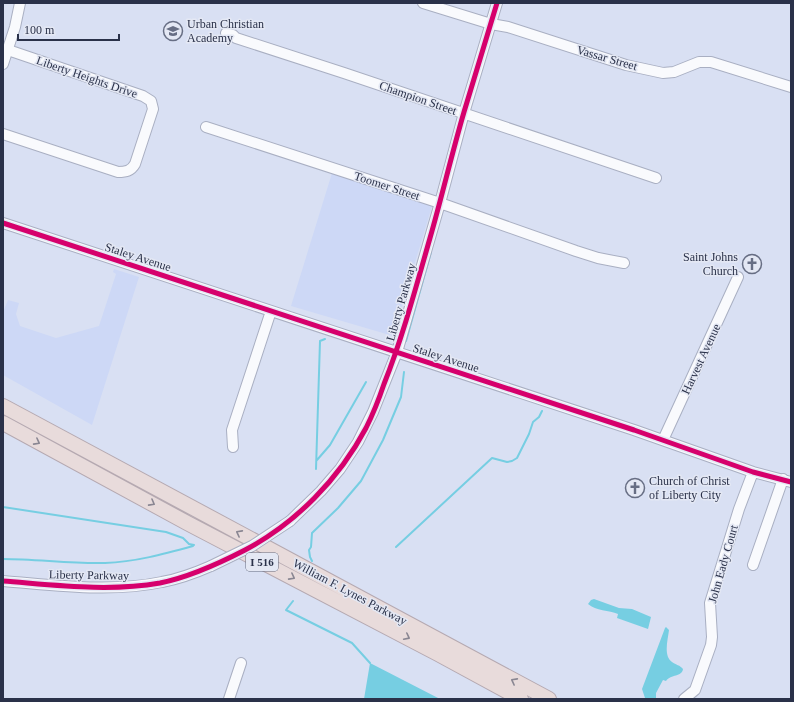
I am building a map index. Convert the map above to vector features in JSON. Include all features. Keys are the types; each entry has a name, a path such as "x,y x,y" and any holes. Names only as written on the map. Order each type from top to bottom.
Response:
{"highway":[{"path":"3,395 121,470"},
{"name":"William F. Lynes Parkway","path":"3,406 549,699"},
{"name":"William F. Lynes Parkway","path":"3,424 521,699"}],"street":[{"path":"3,64 20,3"},
{"name":"Vassar Street","path":"423,3 491,24 508,27 626,65 663,73 674,72 699,62 711,62 791,87"},
{"name":"Liberty Parkway","path":"3,581 86,588 131,587 161,583 176,579 211,566 252,546 290,521 321,491 348,457 374,412 397,352 497,3"},
{"name":"Champion Street","path":"226,33 233,35 236,38 656,178"},
{"name":"Liberty Heights Drive","path":"3,134 118,172 126,172 136,164 153,109 150,101 143,96 8,50"},
{"name":"Toomer Street","path":"206,127 440,203 598,258 624,263"},
{"name":"Staley Avenue","path":"3,223 663,440 753,472 787,481"},
{"name":"Harvest Avenue","path":"663,440 738,277"},
{"path":"233,447 232,430 271,312"},
{"name":"John Eady Court","path":"684,699 695,690 711,645 712,636 710,603 739,509 753,472"},
{"path":"753,566 787,481"},
{"path":"229,699 241,663"}],"shaded area":[{"path":"332,173 432,206 393,336 291,306"},
{"path":"114,269 139,277 92,425 3,375 3,312 8,300 19,303 16,314 20,326 56,338 99,326 116,274 113,272"}],"water":[{"path":"594,599 619,608 632,609 651,617 648,629 617,618 618,614 595,608 588,604"},
{"path":"666,627 669,630 667,652 669,659 683,669 681,673 666,681 663,680 656,693 656,698 645,698 642,689"},
{"path":"370,663 440,699 364,699"}],"waterway":[{"path":"406,341 431,252"},
{"path":"316,469 320,341 325,339"},
{"path":"312,561 309,550 311,547 312,533 338,508 361,481 383,440 401,397 404,372"},
{"path":"317,460 330,445 366,382"},
{"path":"396,547 492,458 507,462 517,458 529,434 533,422 539,417 542,411"},
{"path":"3,507 166,532 183,538 189,544 194,545"},
{"path":"3,559 105,563 149,557 193,546"},
{"path":"293,601 286,610 352,643 370,663"}],"cycle path":[{"path":"3,581 62,586 121,587 160,583 182,577 204,570 264,539 299,513 329,482 343,465 366,428 378,401 397,348 430,238 464,112 497,3"},
{"path":"3,223 634,430 753,472 791,482"}],"place":[{"name":"Urban Christian Academy","path":"173,31"},
{"name":"Saint Johns Church","path":"752,264"},
{"name":"Church of Christ of Liberty City","path":"635,488"}]}
